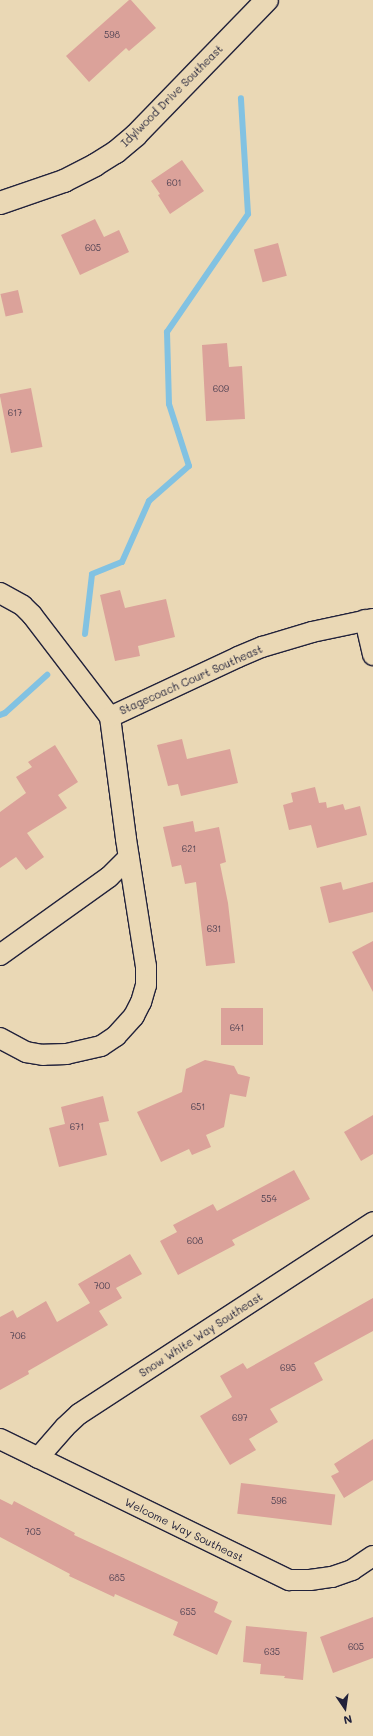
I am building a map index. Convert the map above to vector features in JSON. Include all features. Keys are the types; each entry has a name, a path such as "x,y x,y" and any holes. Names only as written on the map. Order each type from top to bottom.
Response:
{"street":[{"name":"Idylwood Drive Southeast","path":"0,203 64,181 116,152 136,135 267,0"},
{"path":"0,593 23,606 32,615 110,717 129,857 146,966 146,985 141,1002 134,1016 116,1036 101,1046 67,1054 43,1055 26,1052 0,1038"},
{"path":"369,620 373,655"},
{"name":"Stagecoach Court Southeast","path":"110,717 262,647 312,632 369,620"},
{"path":"0,955 109,877 129,857"},
{"name":"Snow White Way Southeast","path":"38,1458 65,1427 79,1414 373,1222"},
{"name":"Welcome Way Southeast","path":"0,1439 289,1580 332,1578 352,1570 373,1556"}],"building":[{"path":"129,0 131,0 156,28 129,51 126,48 89,82 66,56"},
{"path":"182,160 204,191 170,214 158,195 160,194 151,181"},
{"path":"95,219 104,237 119,230 129,252 80,275 61,235"},
{"path":"278,243 287,276 263,282 254,249"},
{"path":"18,290 23,312 6,316 0,294"},
{"path":"227,343 229,367 242,366 245,419 206,421 202,345"},
{"path":"31,388 42,447 11,453 0,394"},
{"path":"120,590 125,608 166,599 175,637 138,646 140,656 115,661 100,595"},
{"path":"182,739 187,759 230,749 238,783 181,796 178,784 168,786 157,745"},
{"path":"55,745 78,782 58,795 67,808 27,833 44,857 26,870 16,857 0,868 0,812 26,793 16,777 32,767 28,762"},
{"path":"315,787 319,803 326,802 327,808 343,804 345,810 360,806 367,835 317,848 311,825 289,830 283,805 293,802 291,793"},
{"path":"193,821 195,832 219,827 226,862 220,864 228,903 235,963 206,966 196,882 185,884 181,865 172,867 163,827"},
{"path":"341,882 343,890 373,882 373,912 329,923 320,887"},
{"path":"373,941 373,992 352,952"},
{"path":"221,1008 263,1008 263,1045 221,1045"},
{"path":"205,1060 234,1066 238,1074 250,1077 246,1097 230,1094 224,1127 206,1135 211,1147 192,1155 189,1149 161,1162 137,1112 182,1092 186,1069"},
{"path":"103,1096 109,1121 99,1123 107,1155 59,1167 49,1128 65,1124 61,1107"},
{"path":"373,1115 373,1154 361,1161 344,1132"},
{"path":"294,1170 310,1199 232,1240 235,1245 178,1275 160,1241 177,1232 173,1225 213,1204 217,1211"},
{"path":"130,1254 142,1274 116,1288 122,1298 99,1311 108,1325 28,1371 29,1374 0,1390 0,1317 13,1310 17,1318 46,1301 57,1322 90,1303 78,1284"},
{"path":"373,1298 373,1331 314,1363 323,1380 270,1409 278,1422 249,1439 256,1450 230,1465 200,1416 232,1397 220,1376 243,1363 247,1369"},
{"path":"373,1439 373,1480 344,1498 331,1476 339,1472 334,1464"},
{"path":"241,1483 335,1495 332,1525 237,1514"},
{"path":"0,1499 12,1505 14,1501 75,1533 74,1535 218,1602 214,1612 232,1621 217,1655 173,1635 178,1622 115,1594 114,1597 69,1576 70,1574 0,1537"},
{"path":"373,1617 373,1658 333,1673 320,1637"},
{"path":"246,1626 307,1632 303,1680 284,1678 285,1676 260,1674 261,1664 243,1662"}],"waterway":[{"path":"85,634 92,574 122,562 149,501 189,466 169,404 167,332 248,214 241,98"},
{"path":"0,715 5,713 47,675"}]}
